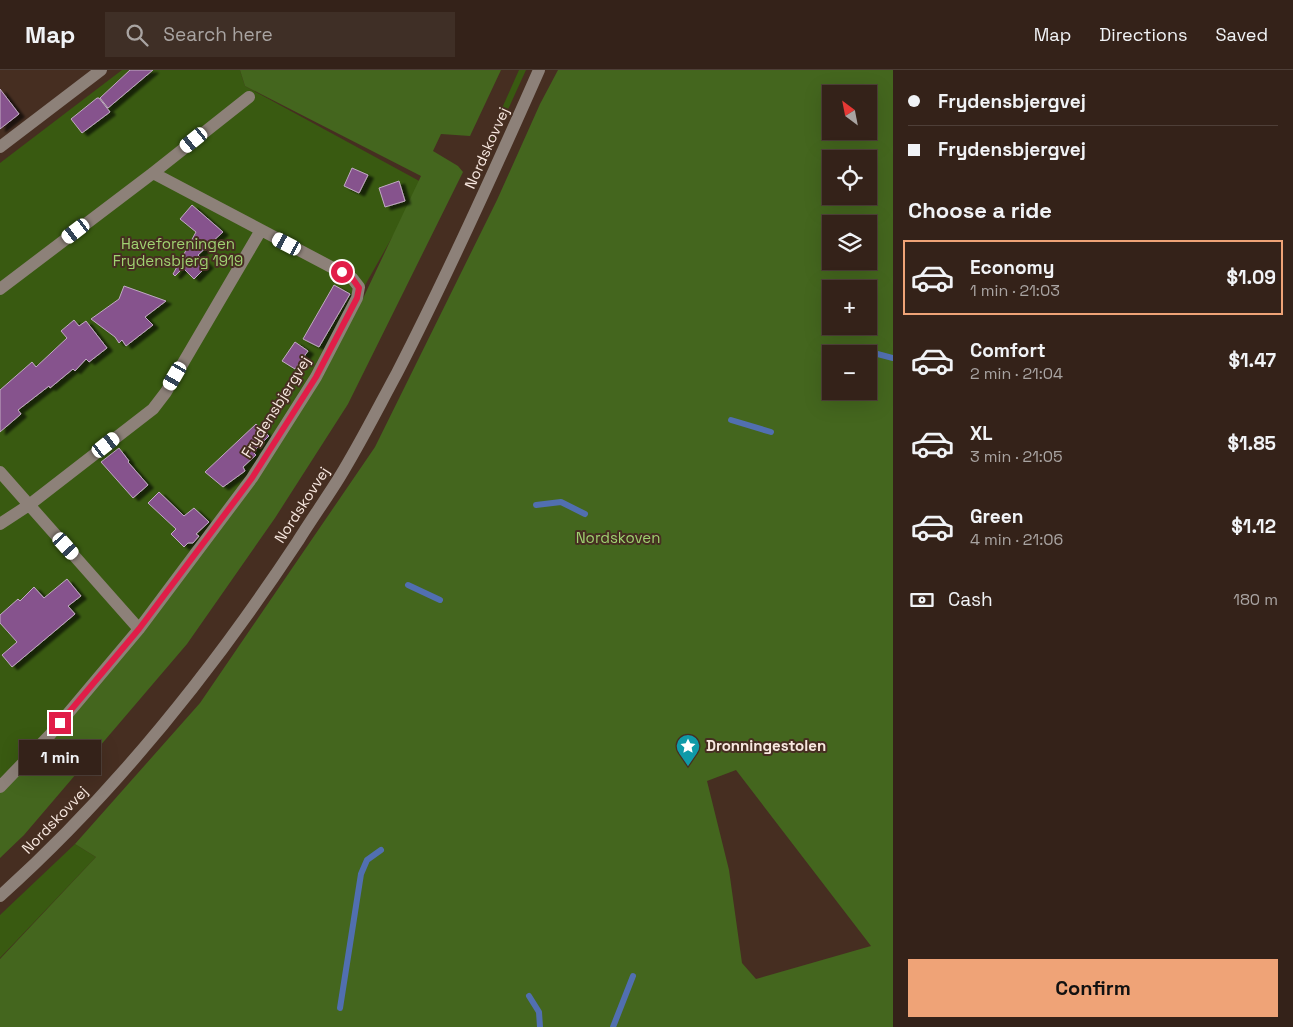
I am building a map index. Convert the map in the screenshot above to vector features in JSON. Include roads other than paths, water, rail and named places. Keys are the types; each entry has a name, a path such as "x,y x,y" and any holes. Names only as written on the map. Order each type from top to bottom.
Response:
{"street":[{"path":"0,147 101,70"},
{"name":"Nordskovvej","path":"0,896 24,875 104,793 166,721 223,649 339,478 376,412 457,254 539,70"},
{"path":"0,289 153,173 249,97"},
{"name":"Frydensbjergvej","path":"0,787 49,736 139,629 252,478 316,377 357,298 359,288 352,278 153,173"},
{"path":"0,524 153,409 166,392 261,230"},
{"path":"0,472 139,629"}],"waterway":[{"path":"877,354 893,358"},
{"path":"731,420 771,432"},
{"path":"536,505 561,502 585,514"},
{"path":"408,585 440,600"},
{"path":"340,1008 361,874 367,860 381,850"},
{"path":"613,1027 633,976"},
{"path":"529,996 539,1012 540,1027"}],"place":[{"name":"Dronningestolen","path":"688,767"}],"park label":[{"name":"Haveforeningen Frydensbjerg 1919","path":"178,252"},
{"name":"Nordskoven","path":"618,538"}]}
